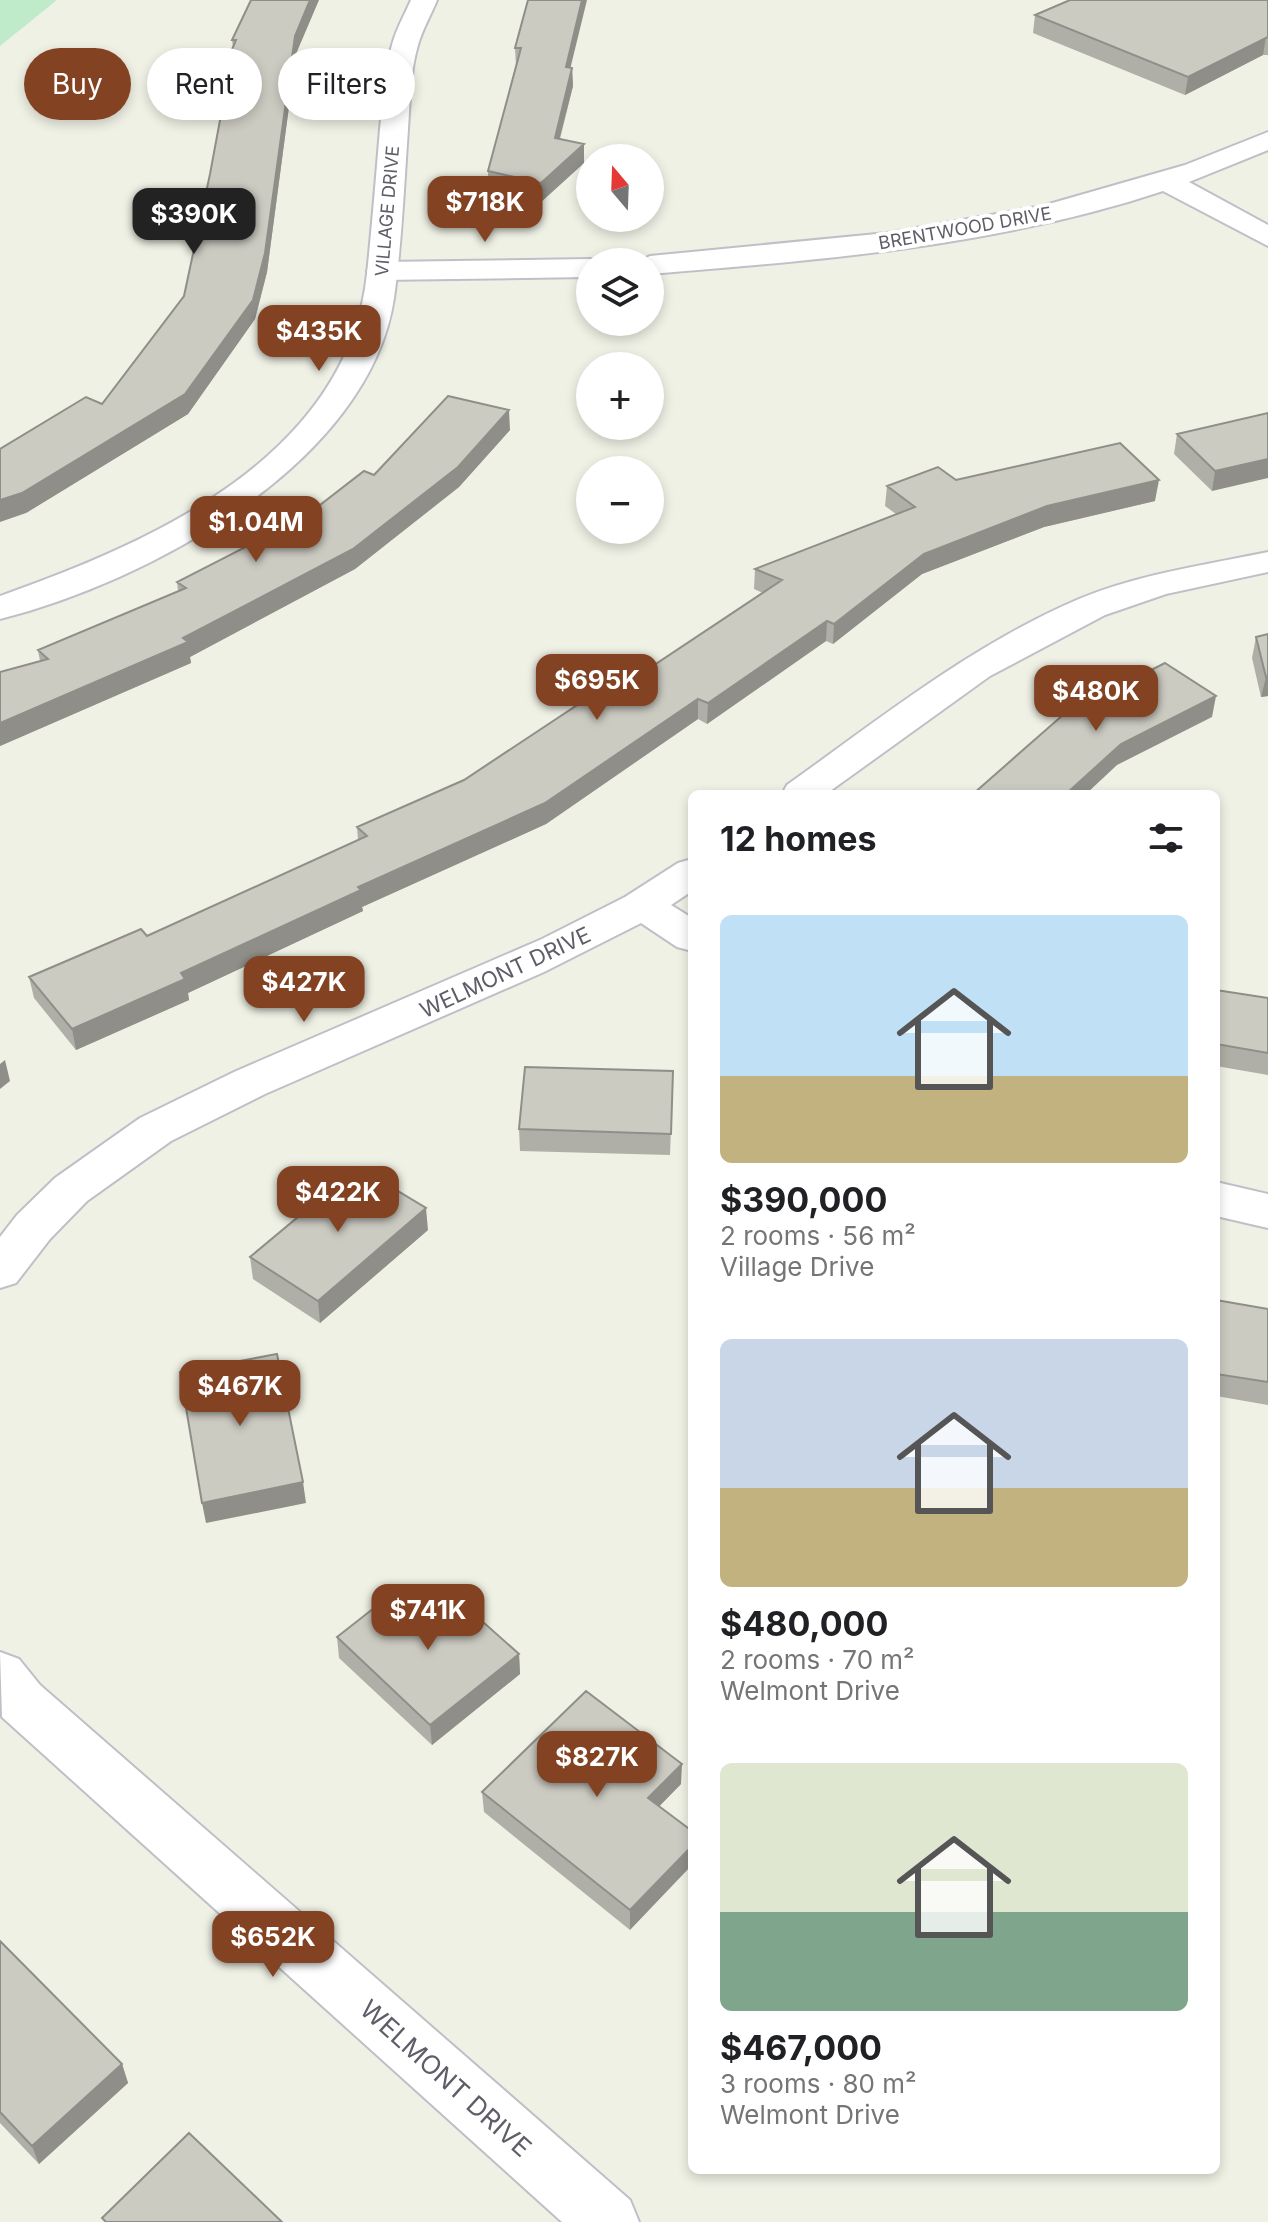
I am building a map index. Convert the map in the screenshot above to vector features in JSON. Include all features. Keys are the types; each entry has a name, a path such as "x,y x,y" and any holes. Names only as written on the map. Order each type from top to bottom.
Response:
{"street":[{"name":"VILLAGE DRIVE","path":"0,608 60,588 140,553 228,501 297,445 331,407 357,364 375,318 382,271 398,82 405,44 424,0"},
{"name":"BRENTWOOD DRIVE","path":"664,264 790,254 923,237 1028,219 1168,182 1268,140"},
{"path":"1168,182 1268,237"},
{"path":"382,271 576,268"},
{"path":"807,790 965,675 1066,620 1144,590 1268,562"},
{"name":"WELMONT DRIVE","path":"0,1271 14,1250 63,1197 120,1150 195,1105 423,1011 567,946 642,905 688,875"},
{"path":"642,905 688,934"},
{"path":"1220,1200 1268,1211"},
{"name":"WELMONT DRIVE","path":"0,1675 21,1701 608,2222"}],"green space":[{"path":"0,0 57,0 0,46"}],"building":[{"path":"251,0 310,0 293,48 278,48 278,120 283,120 265,253 253,300 185,394 22,493 0,500 0,449 86,397 102,404 184,296 220,120 262,120 262,48 233,48 236,40 232,40"},
{"path":"528,0 582,0 566,67 572,68 555,138 584,144 576,144 576,151 541,183 488,171 521,48 515,48"},
{"path":"1070,0 1268,0 1268,37 1188,77 1035,15"},
{"path":"448,396 509,410 458,467 353,549 183,638 188,642 0,723 0,672 48,659 38,650 186,588 177,582 269,535 276,539 364,471 374,475"},
{"path":"1268,413 1268,459 1215,471 1177,434"},
{"path":"1120,443 1159,480 1047,506 924,554 834,624 827,621 708,703 698,699 545,803 358,887 361,890 181,973 185,979 72,1029 29,977 141,929 147,936 367,836 357,827 464,780 594,694 603,699 782,580 755,569 915,507 887,486 938,467 956,480"},
{"path":"1268,634 1268,676 1266,677 1256,637"},
{"path":"1165,663 1216,696 1121,744 1070,790 978,790 1064,714"},
{"path":"1220,991 1268,998 1268,1053 1220,1045"},
{"path":"525,1067 673,1071 671,1134 519,1129"},
{"path":"358,1167 426,1208 318,1301 250,1257"},
{"path":"1220,1301 1268,1309 1268,1382 1220,1375"},
{"path":"277,1354 303,1482 202,1503 180,1372"},
{"path":"397,1590 427,1618 455,1597 519,1654 430,1725 337,1637"},
{"path":"586,1691 682,1764 648,1798 688,1828 688,1850 630,1910 482,1792"},
{"path":"0,1941 122,2064 32,2146 0,2112"},
{"path":"189,2133 282,2222 106,2222 102,2218"}]}
